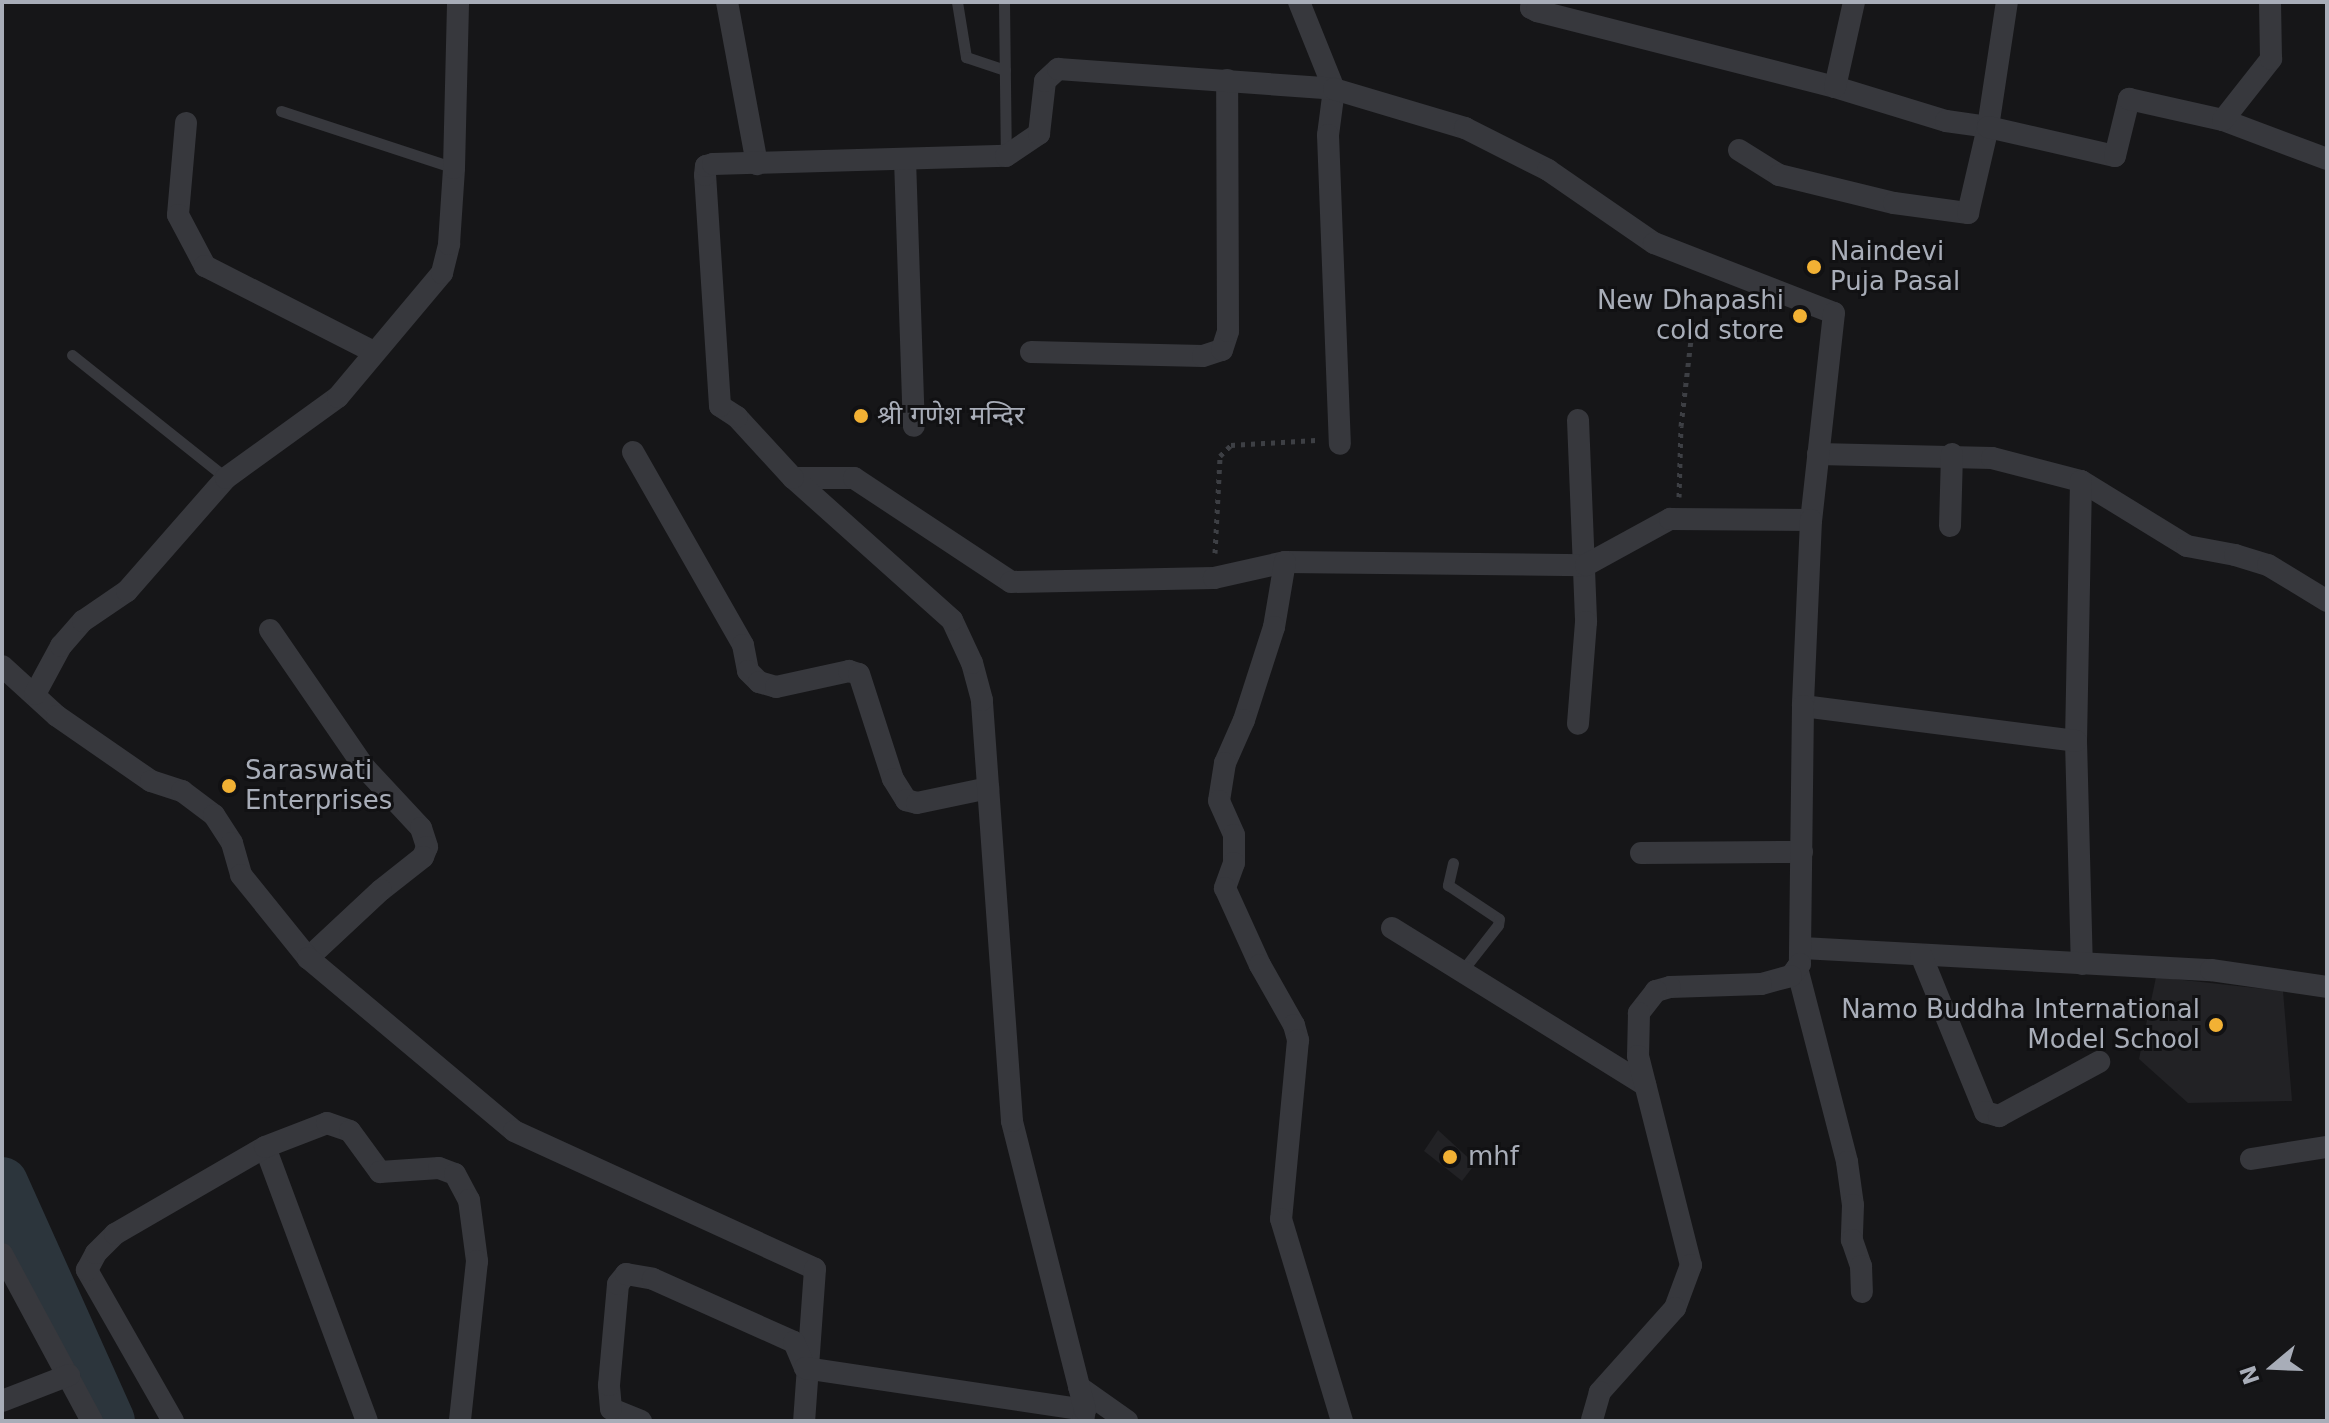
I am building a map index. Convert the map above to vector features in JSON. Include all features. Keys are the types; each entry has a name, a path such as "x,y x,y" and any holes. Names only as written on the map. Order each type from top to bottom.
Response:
{"street":[{"path":"35,694 68,637 83,621 127,591 226,478 338,397 374,352 428,294 442,273 449,244 454,168 458,2"},
{"path":"727,2 757,164"},
{"path":"1299,2 1334,89 1328,135 1341,442"},
{"path":"1532,2 1531,8 1537,11 1835,87 1946,121 1988,127 2047,144 2115,156 2129,99 2223,120 2327,159"},
{"path":"1835,87 1854,2"},
{"path":"1739,150 1779,175 1894,203 1968,213 1988,127 2007,2"},
{"path":"2223,120 2271,59 2270,2"},
{"path":"805,1368 1084,1415 1012,1121 982,700 972,663 952,620 793,478 737,417 720,406 706,166 1006,156 1039,134 1045,81 1058,69 1334,89 1465,128 1548,170 1654,243 1834,313 1811,520 1803,706 1800,958 1847,1162 1853,1205 1852,1240 1861,1266 1862,1292"},
{"path":"1031,352 1203,356 1222,350 1228,331 1227,80"},
{"path":"186,123 178,215 205,266 374,352"},
{"path":"905,159 914,426"},
{"path":"1578,420 1586,565 1586,622 1578,724"},
{"path":"633,452 743,645 748,671 759,682 776,687 849,671 859,674 893,779 906,800 917,803 988,788"},
{"path":"1818,454 1952,454 1992,458 2081,481 2187,546 2268,565 2327,601"},
{"path":"1950,526 1952,454"},
{"path":"793,478 854,478 1011,582 1214,578 1285,562 1586,565 1670,519 1811,520"},
{"path":"2081,481 2076,741 2082,964"},
{"path":"1285,562 1274,627 1244,720 1225,763 1219,801 1234,835 1234,863 1225,888 1298,1040 1281,1219 1342,1421"},
{"path":"270,630 365,768 421,828 427,847 423,857 381,890 308,958"},
{"path":"2,666 57,716 139,773 182,791 214,815 232,843 241,875 308,958 514,1131 815,1269 805,1368 804,1421"},
{"path":"1803,706 2076,741"},
{"path":"1641,853 1802,852"},
{"path":"1392,928 1645,1085"},
{"path":"1800,958 1921,955 2211,970 2327,987"},
{"path":"1921,955 1985,1112 1999,1116 2099,1062"},
{"path":"1592,1420 1600,1392 1675,1308 1691,1265 1638,1056 1639,1013 1656,991 1670,987 1761,984 1785,979 1800,958"},
{"path":"173,1421 87,1270 96,1253 115,1234 265,1147 334,1123 350,1131 380,1172 439,1168 455,1174 469,1200 477,1261 460,1421"},
{"path":"265,1147 367,1421"},
{"path":"2251,1159 2327,1147"},
{"path":"2,1254 92,1421"},
{"path":"641,1421 611,1409 609,1385 618,1284 626,1274 653,1279 794,1342 805,1368"},
{"path":"2,1401 69,1375"},
{"path":"1079,1387 1127,1421"}],"lane":[{"path":"957,2 966,57 1005,70"},
{"path":"1004,2 1006,156"},
{"path":"281,111 454,168"},
{"path":"72,355 226,478"},
{"path":"1453,863 1448,885 1499,919 1498,925 1462,971"}],"path":[{"path":"1678,518 1681,426 1693,323"},
{"path":"1214,578 1220,456 1231,445 1341,442"}],"shaded area":[{"name":"Namo Buddha International Model School","path":"2156,977 2283,991 2292,1101 2188,1103 2139,1059"},
{"name":"mhf","path":"1438,1130 1475,1164 1462,1181 1424,1151"}],"waterway":[{"path":"2,1183 109,1421"}],"place":[{"name":"Naindevi Puja Pasal","path":"1814,267"},
{"name":"New Dhapashi cold store","path":"1800,316"},
{"name":"श्री गणेश मन्दिर","path":"861,416"},
{"name":"Saraswati Enterprises","path":"229,786"},
{"name":"Namo Buddha International Model School","path":"2216,1025"},
{"name":"mhf","path":"1450,1157"}]}
